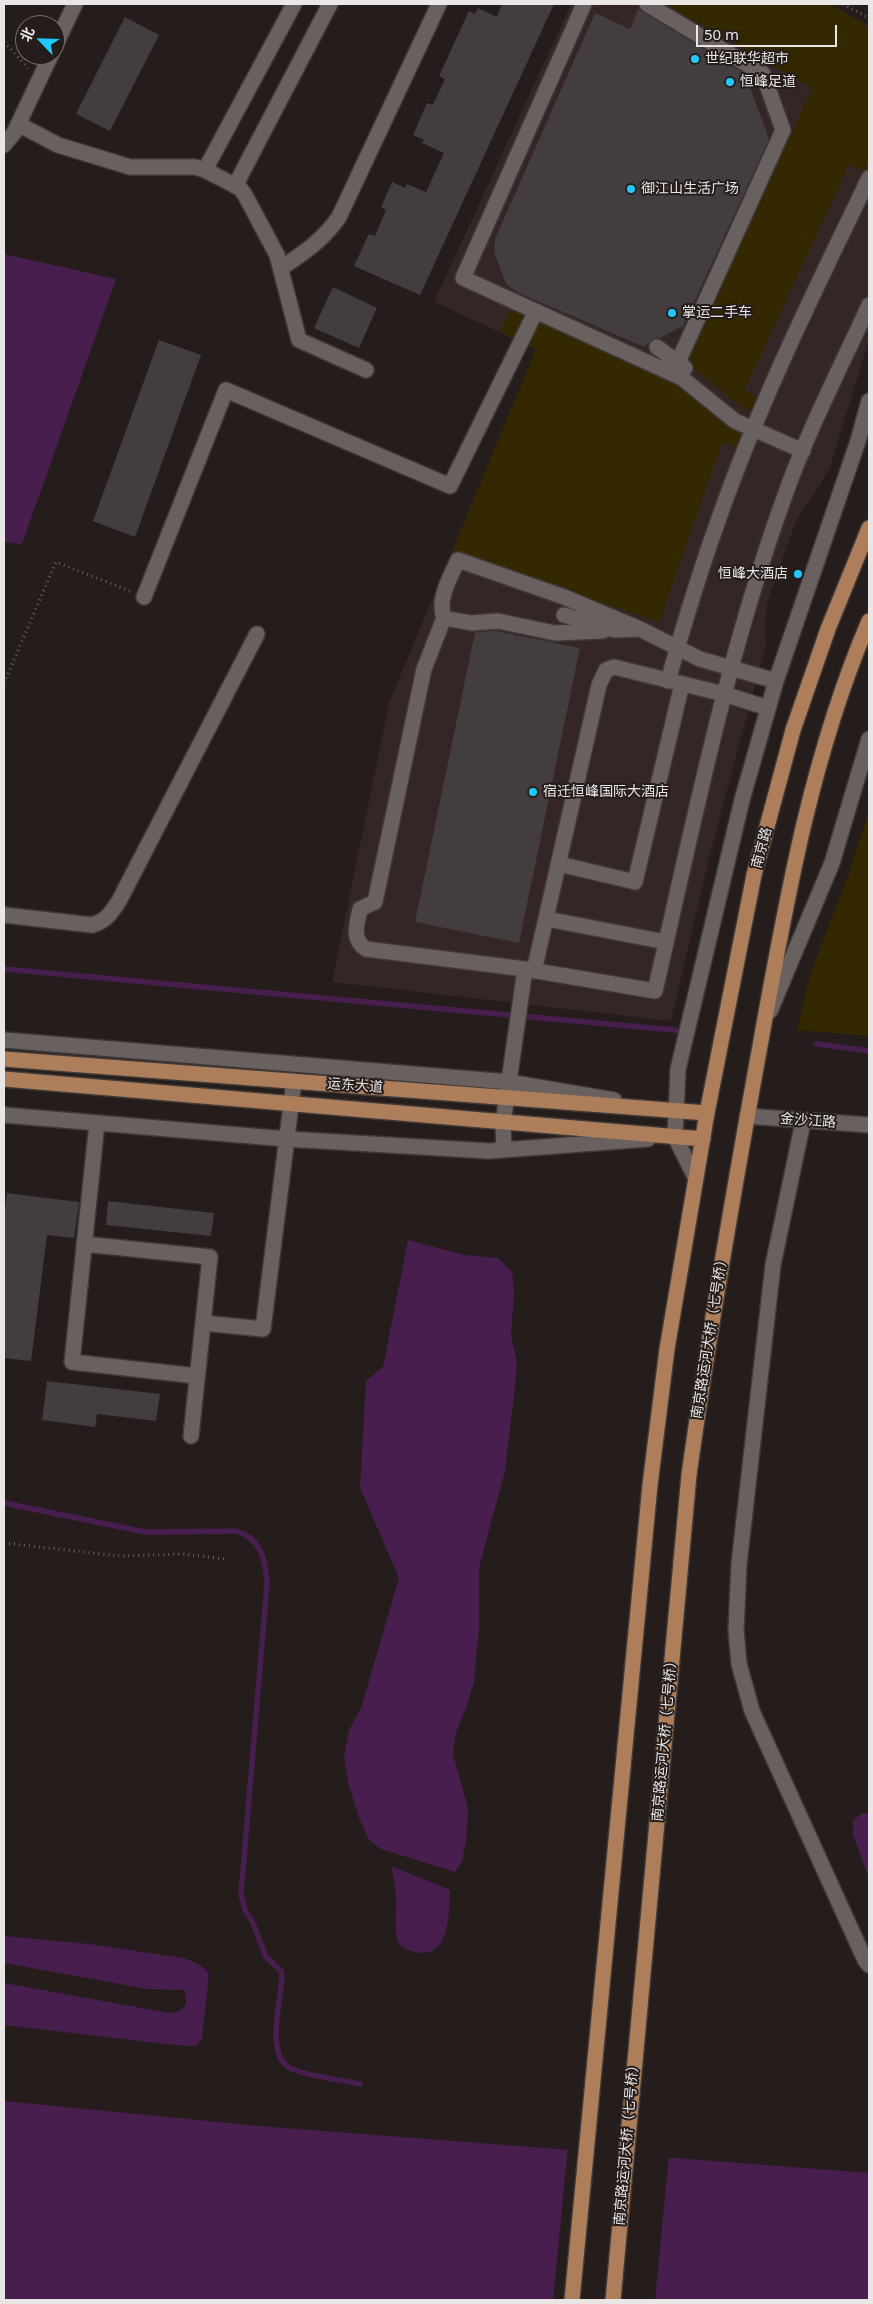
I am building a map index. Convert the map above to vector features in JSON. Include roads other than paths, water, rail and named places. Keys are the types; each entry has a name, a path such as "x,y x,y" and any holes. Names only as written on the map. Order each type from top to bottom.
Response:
{"main road":[{"name":"南京路","path":"696,1179 707,1113 754,875 793,730 828,629 869,528"},
{"path":"747,1116 790,882 827,738 858,646 869,621"},
{"name":"运东大道","path":"4,1059 707,1113"},
{"name":"运东大道","path":"4,1079 703,1139"},
{"name":"南京路运河大桥（七号桥）","path":"613,2300 689,1475 708,1342 747,1116"},
{"path":"572,2300 650,1486 667,1348 696,1179"}],"street":[{"path":"65,25 75,4"},
{"path":"205,170 294,4"},
{"path":"235,186 330,4"},
{"path":"281,268 311,249 328,234 339,218 439,4"},
{"path":"584,4 463,278 682,378 726,415 805,446"},
{"path":"646,4 763,74 783,130 678,362"},
{"path":"4,145 18,124 46,65"},
{"path":"18,124 58,145 130,167 163,169 182,166 205,170 240,188 277,255 299,340 366,370"},
{"path":"559,864 635,882 675,682 678,647 718,521 755,426 792,339 869,178"},
{"path":"776,681 730,669 700,658 640,629 564,597 458,560 440,608 444,618 424,669 375,902 360,908 355,935 358,944 366,949 530,970 655,991 730,669 784,497 869,305"},
{"path":"144,597 226,390 450,486 536,311"},
{"path":"657,347 678,362 727,405 755,426"},
{"path":"696,1179 675,1137 678,1069 742,800 768,708 858,441 869,401"},
{"path":"564,616 615,630"},
{"path":"444,618 471,623 498,621 556,633 640,629"},
{"path":"4,915 92,925 102,922 111,913 120,901 257,634"},
{"path":"504,1150 503,1123 522,992 547,919 601,677 606,670 614,667 724,694 768,708"},
{"path":"763,1026 832,862 869,739"},
{"path":"547,919 666,942"},
{"path":"4,1040 509,1082 675,1110"},
{"path":"203,1323 263,1329 294,1081"},
{"path":"4,1115 287,1139 489,1151 675,1137"},
{"name":"金沙江路","path":"747,1116 803,1122 869,1125"},
{"path":"803,1122 773,1265 739,1564 736,1630 739,1664 752,1712 833,1894 869,1965"},
{"path":"97,1123 72,1362 197,1376"},
{"path":"84,1244 210,1257 190,1436"}],"waterway":[{"path":"4,969 685,1031"},
{"path":"817,1044 869,1051"},
{"path":"4,1503 145,1532 236,1531 244,1534 257,1545 263,1559 267,1584 241,1894 245,1910 252,1921 266,1957 281,1971 282,1979 277,2015 276,2042 284,2063 292,2069 306,2074 360,2084"}],"place":[{"name":"世纪联华超市","path":"695,59"},
{"name":"恒峰足道","path":"730,82"},
{"name":"御江山生活广场","path":"631,189"},
{"name":"掌运二手车","path":"672,313"},
{"name":"恒峰大酒店","path":"798,574"},
{"name":"宿迁恒峰国际大酒店","path":"533,792"}]}
